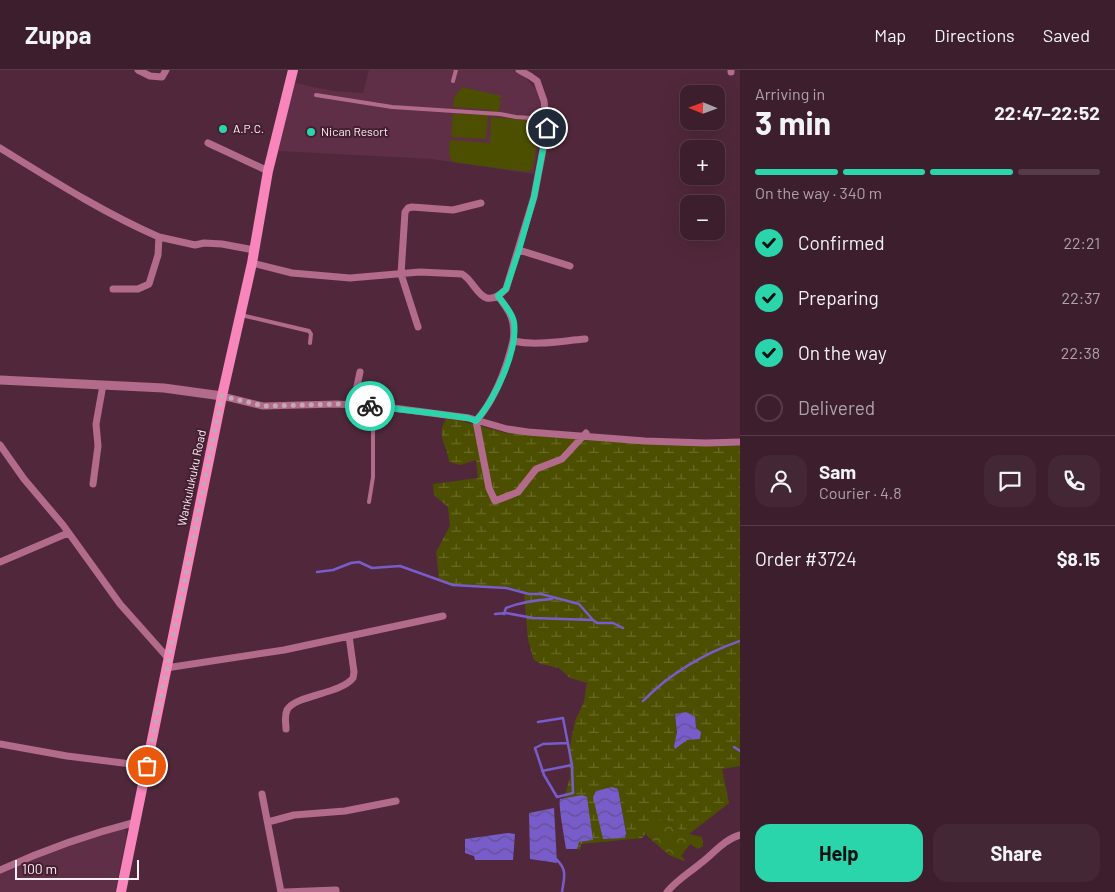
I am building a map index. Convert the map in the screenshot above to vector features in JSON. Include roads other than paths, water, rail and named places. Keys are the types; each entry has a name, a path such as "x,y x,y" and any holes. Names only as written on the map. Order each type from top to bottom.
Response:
{"main road":[{"name":"Wankulukuku Road","path":"121,892 222,396 252,263 268,171 293,70"}],"street":[{"path":"138,70 156,77 162,76 166,70"},
{"path":"252,263 292,273 350,278 420,272 462,274 466,276 480,295 498,296 506,289 519,250 534,197 547,128 544,101 537,81 519,70"},
{"path":"208,143 268,171"},
{"path":"0,148 121,220 159,237 180,243 195,245 204,243 222,244 254,250"},
{"path":"418,327 401,274 404,214 408,208 453,210 481,203"},
{"path":"113,289 138,289 149,284 158,255 159,237"},
{"path":"519,250 570,266"},
{"path":"476,421 486,410 505,372 513,340 514,323 512,316 498,296"},
{"path":"513,340 522,343 546,343 585,339"},
{"path":"353,405 360,372"},
{"path":"0,380 164,388 222,396 264,406 373,406 468,418 507,429 586,433 612,439 740,442"},
{"path":"93,484 98,446 96,424 103,386"},
{"path":"476,421 489,488 494,501 518,492 536,469 562,459 586,433"},
{"path":"0,445 24,479 68,533 120,604 167,663 284,650 443,616"},
{"path":"0,562 68,533"},
{"path":"286,729 285,718 288,710 294,704 342,686 353,678 354,672 349,636"},
{"path":"0,744 67,756 147,766"},
{"path":"262,794 281,892"},
{"path":"268,822 294,815 345,811 396,801"},
{"path":"0,870 82,837 136,822"},
{"path":"668,892 677,881 726,843 740,835"},
{"path":"285,892 336,890 336,892"}],"lane":[{"path":"453,81 456,70"},
{"path":"316,95 392,107 500,114 531,118 535,114"},
{"path":"240,315 309,330 311,334 310,343"},
{"path":"369,502 373,477 373,406"}],"water":[{"path":"686,712 695,716 696,728 701,732 700,739 687,740 675,749 677,732 675,714"},
{"path":"612,787 618,789 626,833 625,838 603,839 593,797 596,791"},
{"path":"582,795 587,797 593,840 579,842 577,849 566,849 560,799"},
{"path":"554,808 557,863 530,859 529,813"},
{"path":"508,833 515,834 513,860 475,860 474,856 465,853 465,839"}],"waterway":[{"path":"317,572 333,570 359,562 372,568 400,566 453,585 506,588 529,594 541,594 579,604 593,620"},
{"path":"504,614 506,608 512,606 552,599"},
{"path":"495,614 506,613 533,618 593,620 597,623 613,623 623,628"},
{"path":"643,701 664,682 688,665 740,641"},
{"path":"538,722 563,718 572,765 573,793 557,797 544,775 535,748 543,744 567,743"},
{"path":"734,747 740,751"},
{"path":"542,771 572,765"},
{"path":"556,859 564,871 562,892"}],"place":[{"name":"A.P.C.","path":"223,129"},
{"name":"Nican Resort","path":"311,132"}]}
